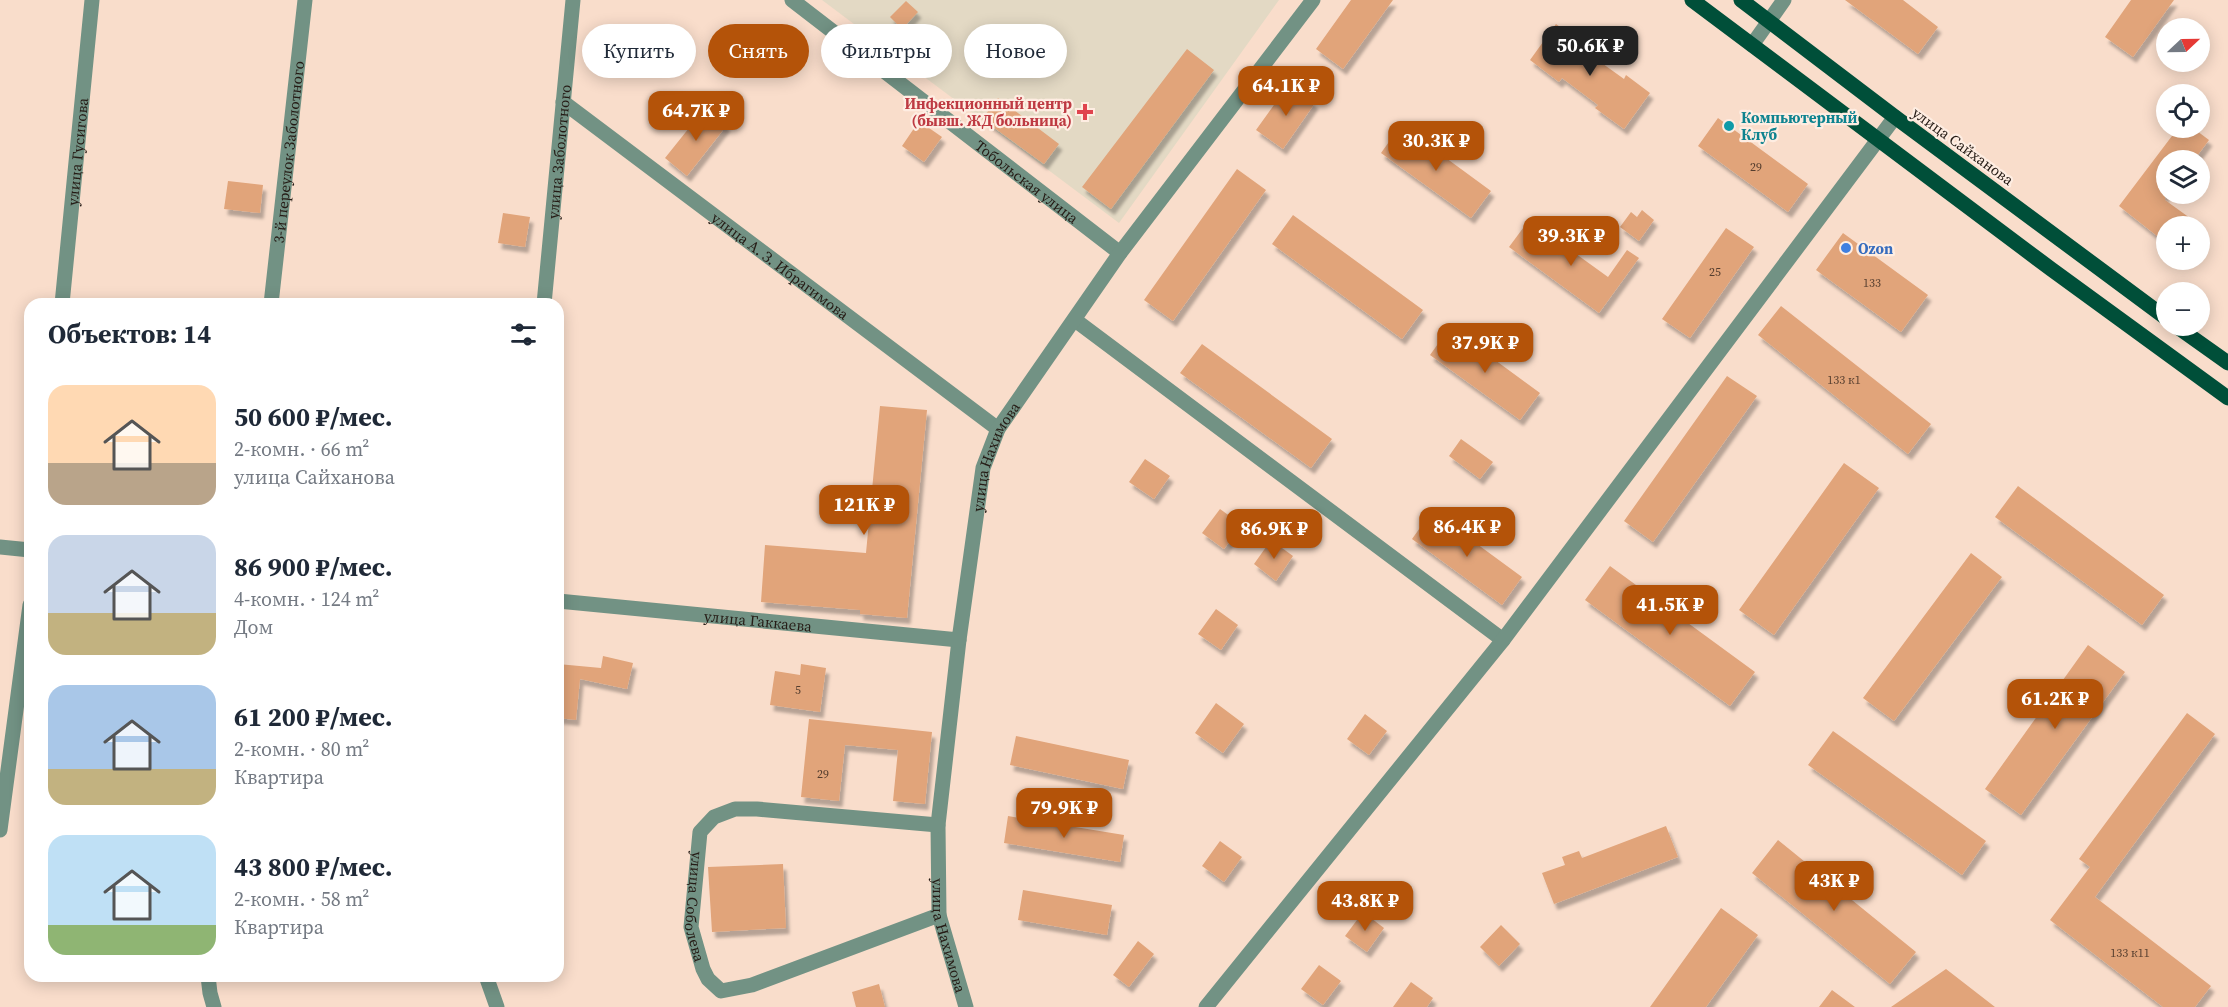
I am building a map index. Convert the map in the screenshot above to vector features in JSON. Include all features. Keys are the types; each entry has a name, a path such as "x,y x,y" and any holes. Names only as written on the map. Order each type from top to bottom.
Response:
{"main road":[{"path":"1692,0 2228,398"},
{"name":"улица Сайханова","path":"1741,0 2156,311"},
{"path":"2190,336 2228,363"}],"street":[{"name":"улица Гусигова","path":"63,298 92,0"},
{"name":"3-й переулок Заболотного","path":"272,298 305,0"},
{"name":"улица Заболотного","path":"545,298 573,0"},
{"name":"Тобольская улица","path":"792,0 1120,254"},
{"name":"улица Нахимова","path":"966,1007 939,915 938,825 959,640 983,468 998,429 1120,254 1313,0"},
{"path":"1752,45 1784,0"},
{"name":"улица А. З. Ибрагимова","path":"563,102 998,429"},
{"path":"1206,1007 1503,640 1895,117"},
{"path":"1075,320 1503,640"},
{"path":"0,547 24,549"},
{"name":"улица Гаккаева","path":"564,602 959,640"},
{"path":"0,830 24,650"},
{"name":"улица Соболева","path":"938,825 757,809 735,809 714,817 700,832 692,927 703,969 708,979 721,991 752,985 939,915"},
{"path":"209,982 214,1007"},
{"path":"488,982 497,1007"}],"shaded area":[{"name":"Инфекционный центр (бывш. ЖД больница)","path":"822,0 1279,0 1119,223 926,78 952,78 952,24 854,24"}],"building":[{"path":"1351,0 1393,0 1343,69 1316,49"},
{"path":"1845,0 1903,0 1938,27 1918,54"},
{"path":"2131,0 2174,0 2161,18 2156,18 2156,25 2133,57 2105,37"},
{"path":"906,1 918,12 907,24 897,24 890,17"},
{"path":"1556,24 1581,42 1578,46 1624,79 1626,75 1650,93 1624,129 1595,108 1598,105 1562,78 1559,82 1530,60"},
{"path":"1187,49 1214,70 1111,209 1082,187"},
{"path":"1289,84 1315,103 1283,149 1256,130"},
{"path":"998,98 1059,144 1044,164 982,119"},
{"path":"705,108 727,125 687,176 665,158"},
{"path":"1718,118 1808,184 1788,212 1698,146"},
{"path":"919,121 942,137 924,162 902,146"},
{"path":"1401,125 1491,191 1471,218 1381,153"},
{"path":"2170,138 2206,138 2209,140 2202,150 2161,150"},
{"path":"2156,157 2156,204 2171,204 2187,216 2156,216 2156,235 2119,206"},
{"path":"1237,169 1266,190 1173,321 1144,300"},
{"path":"228,181 263,185 260,213 224,209"},
{"path":"1642,210 1654,220 1639,241 1620,227 1631,212 1637,217"},
{"path":"503,213 530,217 525,247 498,243"},
{"path":"1293,215 1423,310 1402,339 1272,244"},
{"path":"1529,220 1608,277 1627,250 1639,258 1599,313 1509,247"},
{"path":"1726,228 1754,247 1690,338 1662,319"},
{"path":"1843,233 1928,295 1901,332 1816,270"},
{"path":"1781,306 1931,424 1908,454 1758,335"},
{"path":"1450,327 1540,393 1520,420 1430,355"},
{"path":"1202,344 1332,439 1311,468 1180,373"},
{"path":"1727,376 1757,396 1653,542 1624,521"},
{"path":"880,406 927,410 907,618 860,614 860,610 761,602 765,545 866,553"},
{"path":"1461,439 1493,462 1480,479 1449,456"},
{"path":"1145,459 1170,476 1154,499 1129,482"},
{"path":"1844,463 1879,488 1774,635 1739,610"},
{"path":"2018,486 2164,595 2142,625 1995,517"},
{"path":"1220,509 1242,525 1224,549 1202,533"},
{"path":"1432,511 1522,577 1502,605 1412,539"},
{"path":"1271,540 1293,556 1276,581 1254,564"},
{"path":"1971,553 2002,577 1894,721 1863,698"},
{"path":"1610,566 1755,672 1730,706 1585,600"},
{"path":"1216,609 1238,625 1221,650 1198,634"},
{"path":"2088,645 2125,672 2021,815 1985,789"},
{"path":"603,656 633,663 627,689 580,679 576,720 564,719 564,665 601,668"},
{"path":"801,664 826,668 820,712 770,705 775,671 800,675"},
{"path":"1216,703 1244,724 1223,753 1195,733"},
{"path":"2187,713 2215,734 2095,897 2211,986 2195,1007 2163,1007 2050,920 2090,867 2079,859"},
{"path":"1365,714 1387,731 1369,755 1347,739"},
{"path":"809,719 932,732 925,804 893,801 898,750 845,745 839,801 801,797"},
{"path":"1833,731 1986,841 1962,875 1808,765"},
{"path":"1016,736 1129,760 1123,789 1010,765"},
{"path":"1008,816 1124,835 1120,862 1004,843"},
{"path":"1666,826 1678,857 1554,904 1542,873 1565,865 1562,857 1579,851 1582,858"},
{"path":"1778,840 1916,952 1890,984 1752,873"},
{"path":"1220,841 1242,857 1224,882 1202,866"},
{"path":"783,864 786,928 712,932 708,867"},
{"path":"1023,890 1112,905 1107,935 1018,920"},
{"path":"1721,908 1758,935 1706,1007 1650,1007"},
{"path":"1363,912 1384,928 1367,952 1345,936"},
{"path":"1501,925 1520,944 1499,966 1480,947"},
{"path":"1138,941 1154,954 1129,987 1113,975"},
{"path":"1319,965 1341,981 1323,1005 1301,989"},
{"path":"1946,969 1995,1007 1891,1007"},
{"path":"1411,982 1433,998 1427,1007 1393,1007"},
{"path":"879,984 885,1007 856,1007 852,992"},
{"path":"1832,990 1855,1007 1819,1007"}],"place":[{"name":"Инфекционный центр (бывш. ЖД больница)","path":"1085,112"},
{"name":"Компьютерный Клуб","path":"1729,126"},
{"name":"Ozon","path":"1846,248"}]}
